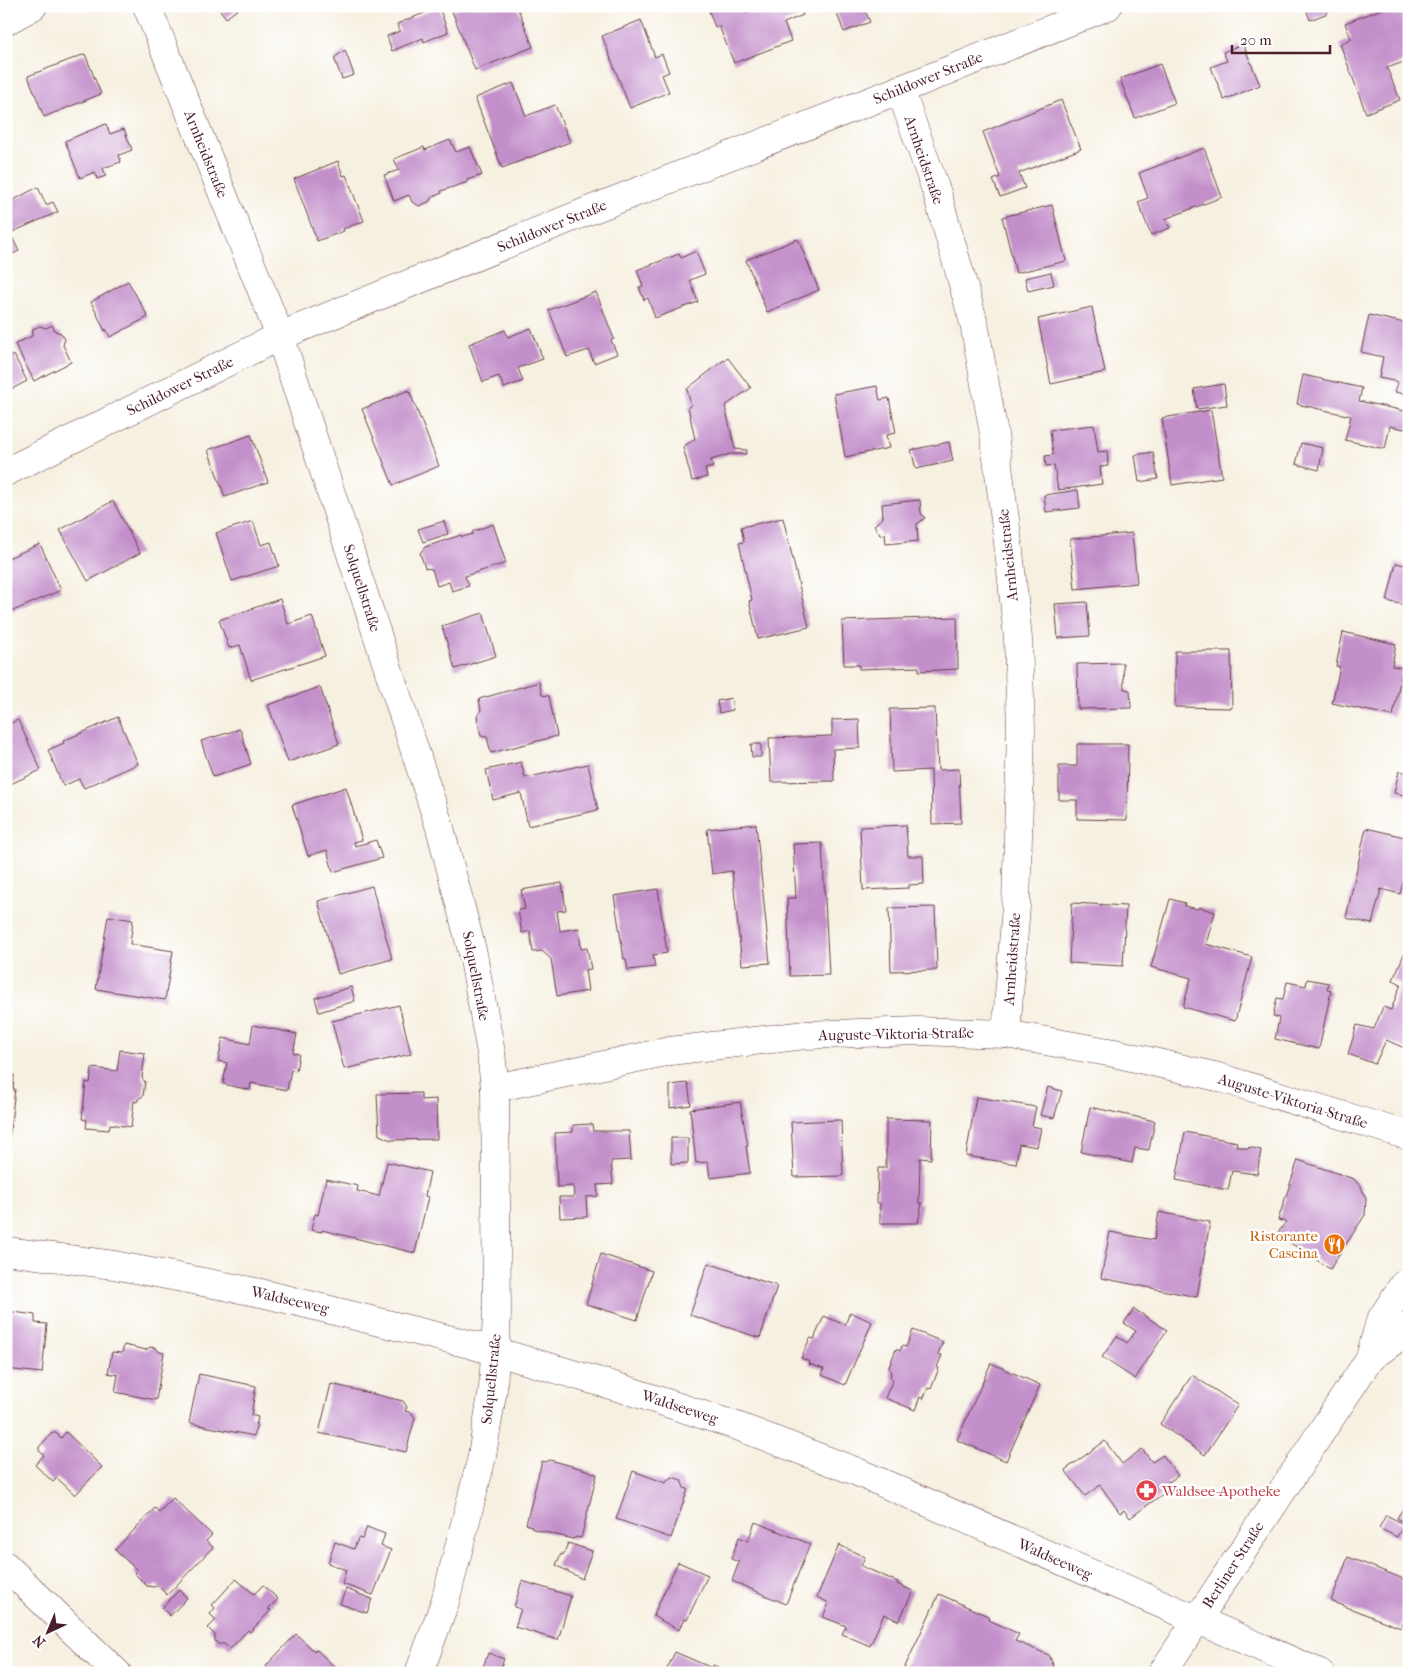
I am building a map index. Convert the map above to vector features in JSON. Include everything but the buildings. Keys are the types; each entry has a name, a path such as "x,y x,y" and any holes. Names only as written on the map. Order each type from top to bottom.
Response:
{"street":[{"path":"6,21 33,6"},
{"name":"Arnheidstraße","path":"147,6 265,301"},
{"name":"Schildower Straße","path":"6,472 280,336 584,213 900,89 1060,15 1108,6"},
{"name":"Arnheidstraße","path":"900,89 937,193 974,323 994,434 1009,551 1018,639 1021,729 1016,906 1006,1034"},
{"name":"Solquellstraße","path":"265,301 280,336 440,828 473,954 491,1053 495,1088 498,1305 493,1389 481,1461 445,1602 419,1673"},
{"name":"Auguste-Viktoria-Straße","path":"495,1088 670,1051 805,1035 918,1031 1006,1034 1114,1053 1218,1077 1409,1136"},
{"name":"Waldseeweg","path":"6,1251 114,1265 261,1293 496,1352 624,1389 738,1426 855,1471 1320,1673"},
{"name":"Berliner Straße","path":"1162,1673 1370,1358 1380,1321 1403,1285 1409,1281"},
{"name":"Berliner Straße","path":"1370,1358 1403,1334 1409,1326"},
{"path":"6,1566 117,1673"}],"place":[{"name":"Ristorante Cascina","path":"1334,1245"},
{"name":"Waldsee-Apotheke","path":"1146,1491"}]}
